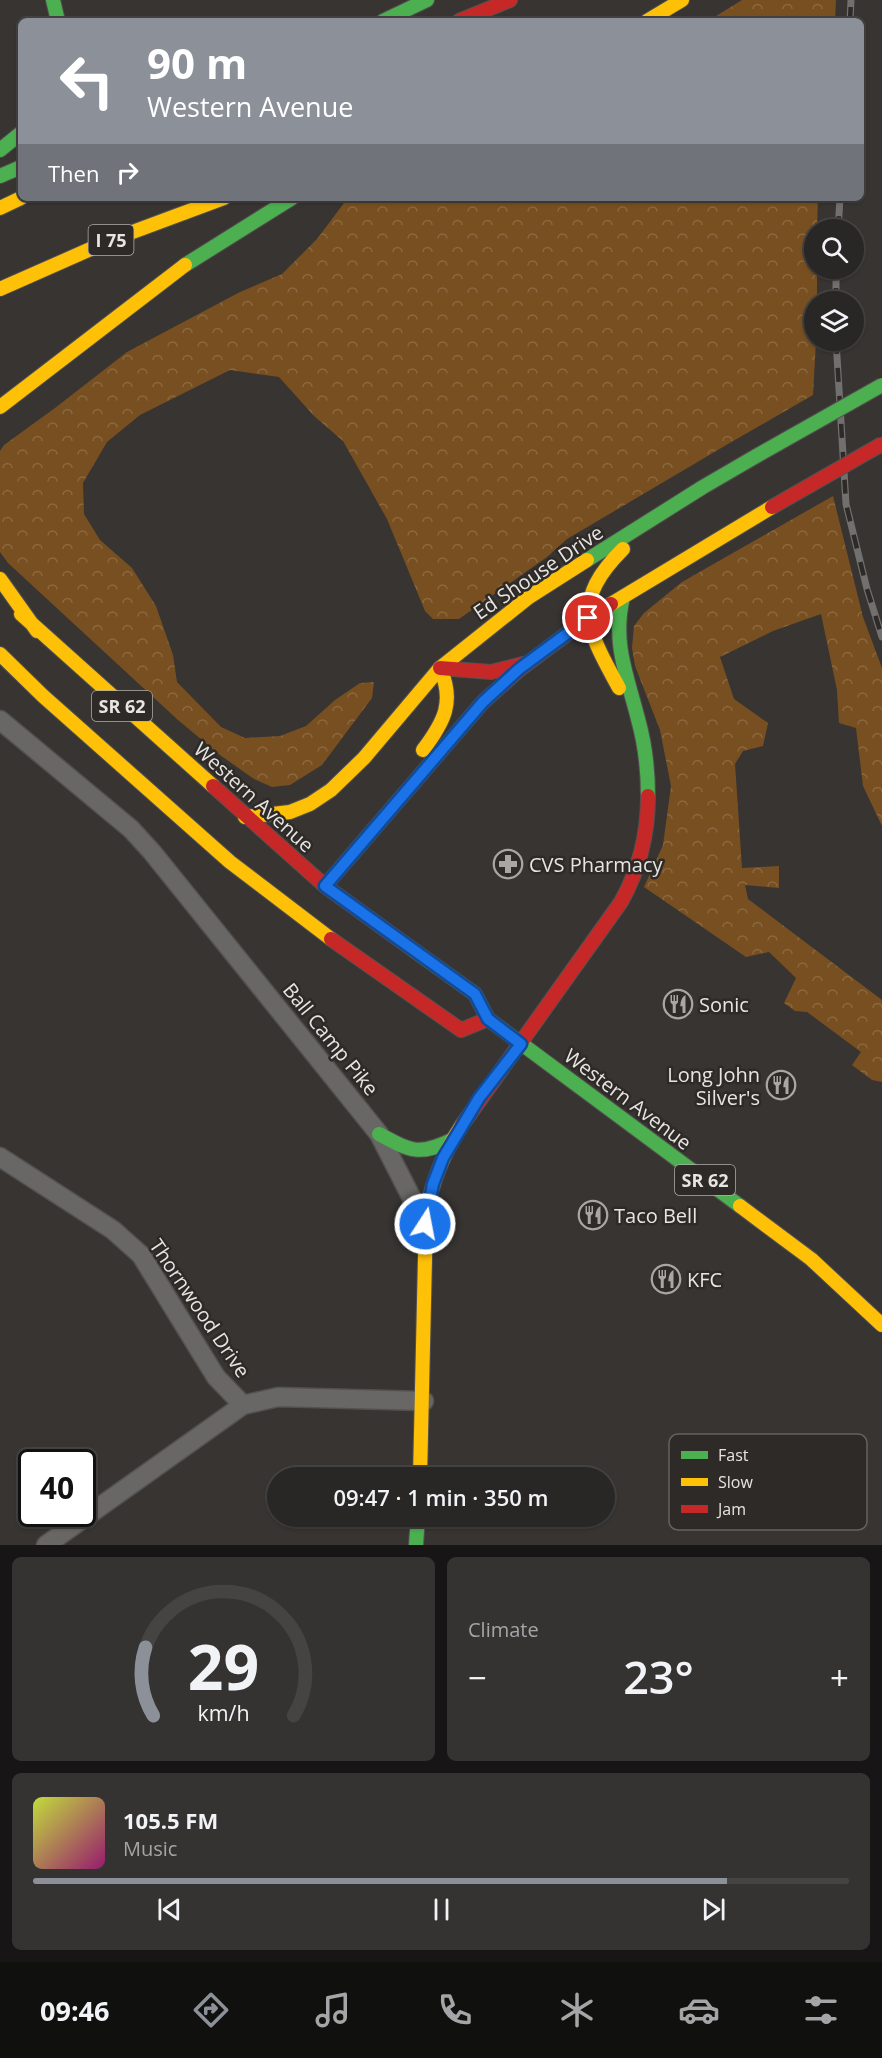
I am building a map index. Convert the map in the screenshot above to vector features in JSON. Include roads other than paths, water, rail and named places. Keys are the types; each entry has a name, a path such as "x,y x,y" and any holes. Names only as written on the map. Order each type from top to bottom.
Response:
{"main road":[{"path":"53,0 57,18"},
{"path":"388,18 427,0"},
{"path":"466,18 510,0"},
{"path":"652,18 682,0"},
{"path":"0,150 18,135"},
{"path":"0,176 18,168"},
{"path":"0,208 18,199"},
{"name":"I 75","path":"0,289 111,240 216,201"},
{"path":"0,407 182,267 287,201"},
{"name":"Ed Shouse Drive","path":"245,816 290,812 310,804 331,790 364,758 440,668 529,597 703,487 882,384"},
{"path":"310,894 325,886 483,702 527,663 588,618 772,507 882,444"},
{"path":"637,719 592,635 588,618 590,595 596,576 624,548 678,514 703,487"},
{"path":"0,579 37,631"},
{"name":"Western Avenue","path":"0,594 37,631 325,886 475,994 488,1019 811,1259 882,1325"},
{"path":"425,1224 433,1184 443,1158 454,1139 479,1098 521,1044 624,900 636,868 646,830 649,780 642,734 620,656 617,622 623,597"},
{"name":"SR 62","path":"0,654 43,696 230,862"},
{"path":"440,668 490,672 527,663"},
{"path":"414,760 436,734 447,710 446,678 440,668"},
{"path":"370,833 387,796 400,778"},
{"path":"230,862 260,873 286,888"},
{"path":"230,862 344,949 461,1030 488,1019"},
{"path":"379,1134 408,1150 421,1152 436,1149 454,1139"},
{"name":"Ball Camp Pike","path":"421,1467 424,1401 425,1224"},
{"path":"416,1545 417,1527"}],"street":[{"name":"Ball Camp Pike","path":"0,720 131,829 152,852 379,1134 425,1224"},
{"name":"Thornwood Drive","path":"0,1157 113,1230 141,1255 216,1377 243,1405"},
{"path":"46,1545 243,1405 278,1396 424,1401"}],"railway":[{"path":"850,18 851,0"},
{"path":"839,219 840,201"},
{"path":"836,279 836,291"},
{"path":"837,351 846,504 867,589 882,637"}],"place":[{"name":"CVS Pharmacy","path":"508,864"},
{"name":"Sonic","path":"678,1004"},
{"name":"Long John Silver's","path":"781,1085"},
{"name":"Taco Bell","path":"593,1215"},
{"name":"KFC","path":"666,1279"}]}
